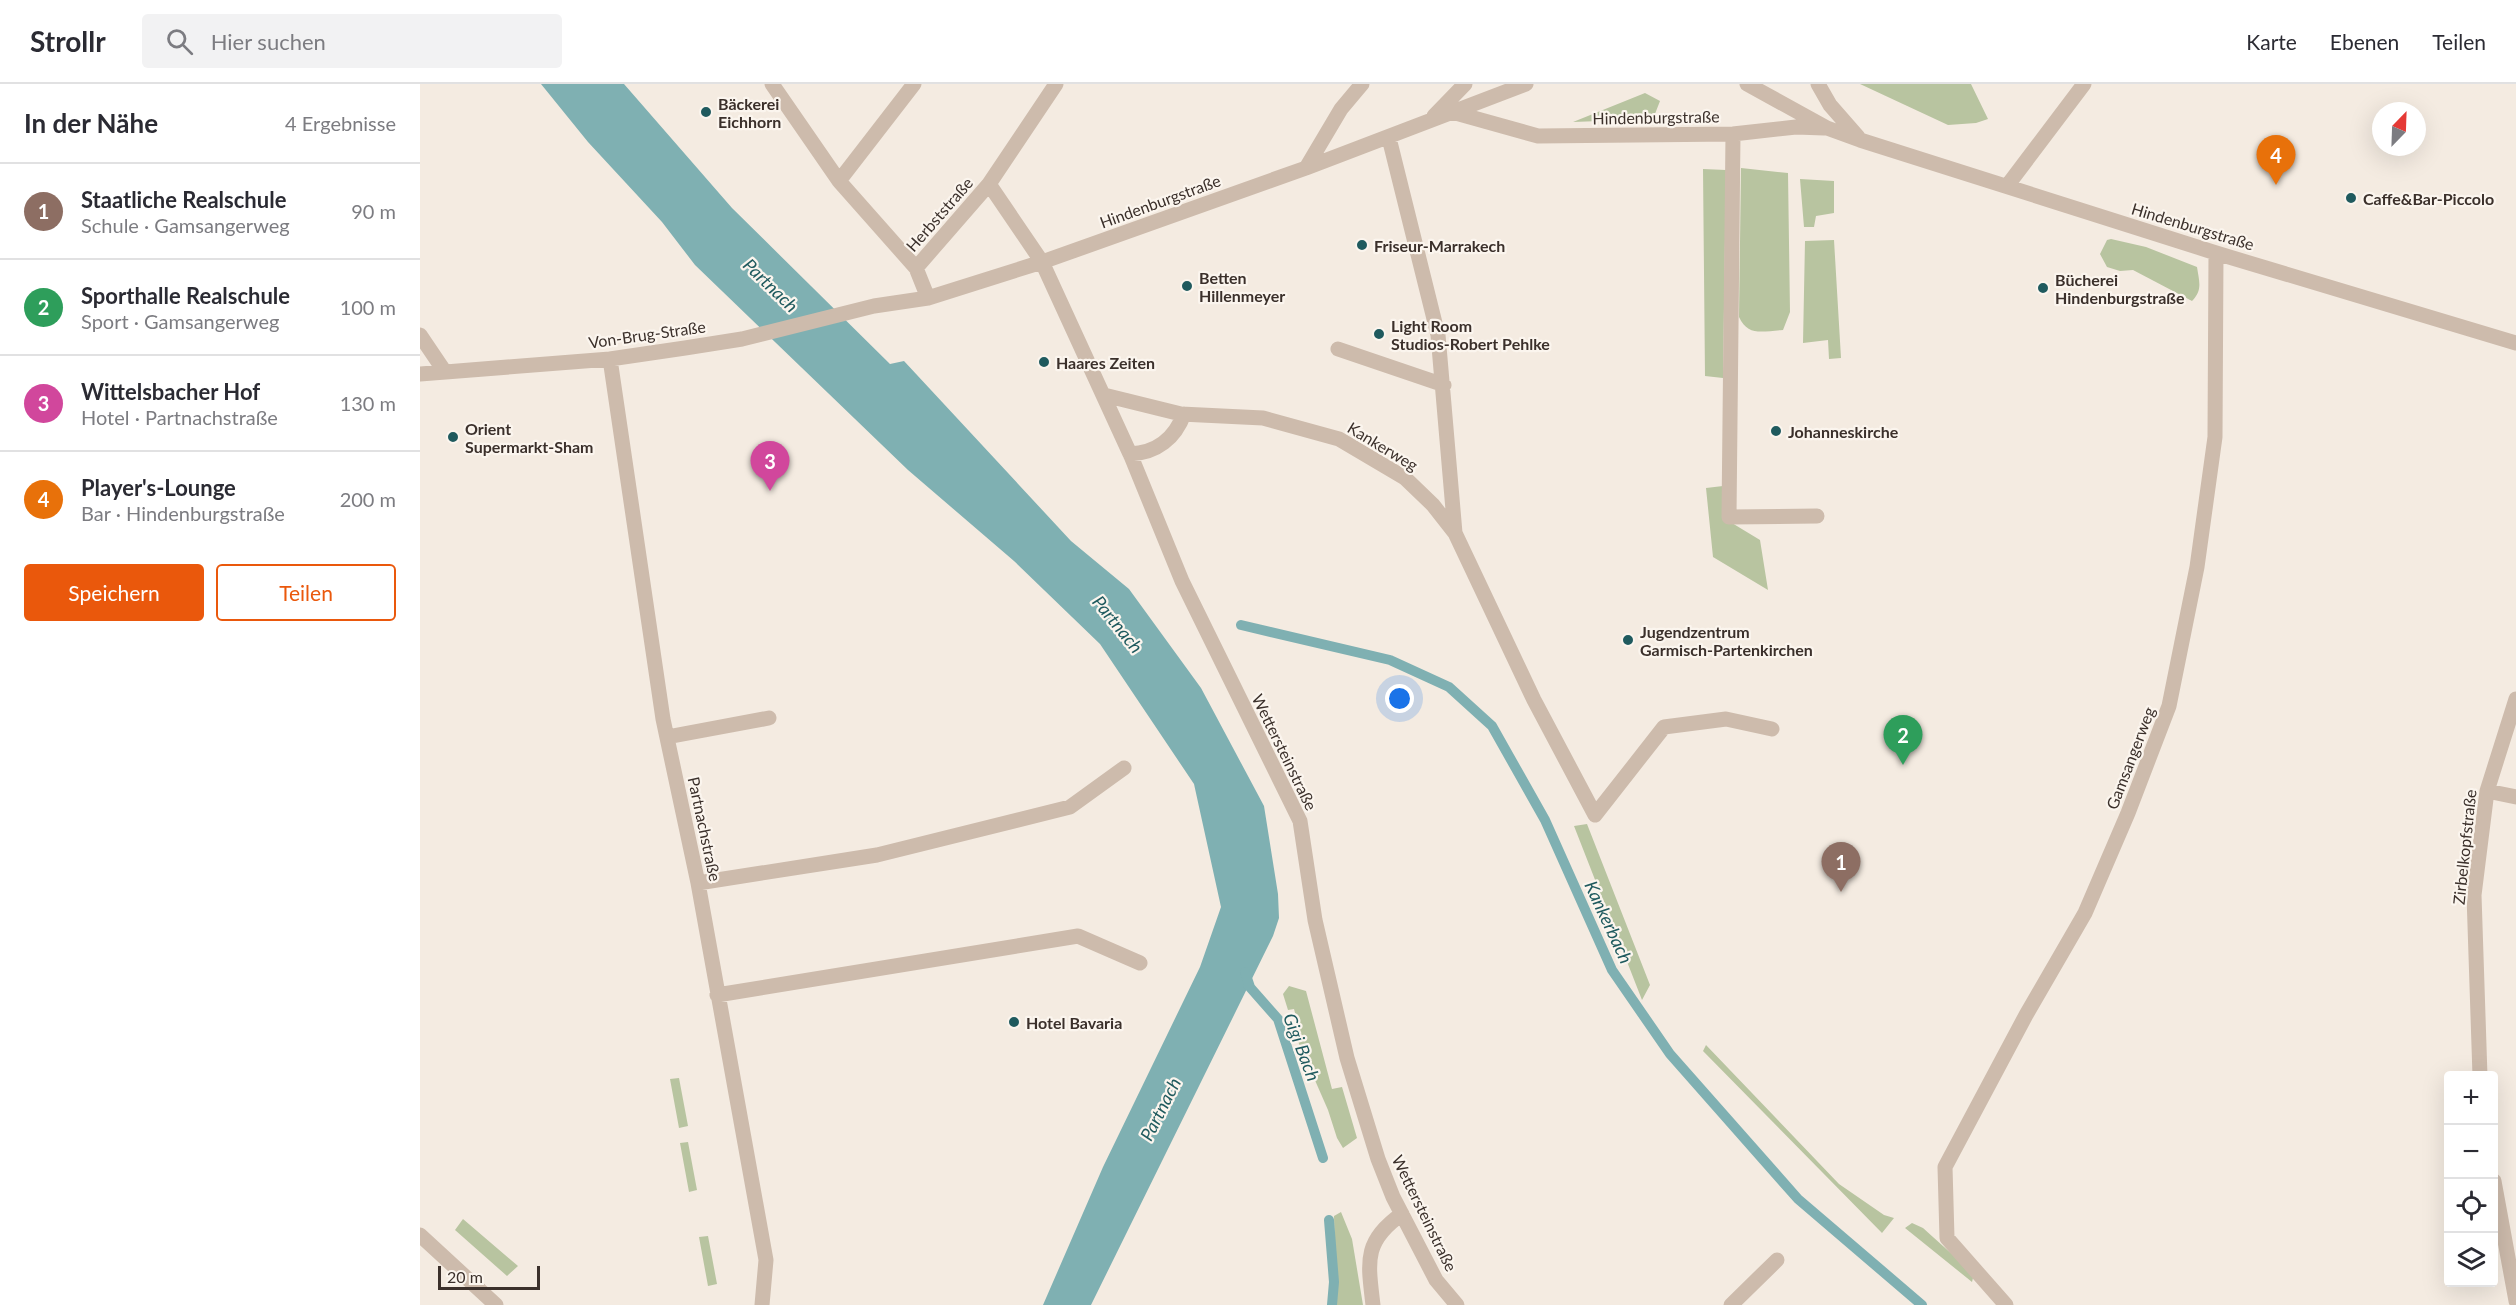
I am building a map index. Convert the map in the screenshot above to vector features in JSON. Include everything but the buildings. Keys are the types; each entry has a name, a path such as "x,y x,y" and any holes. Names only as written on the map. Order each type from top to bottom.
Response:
{"street":[{"path":"772,84 840,181 916,268 928,298"},
{"path":"840,181 914,84"},
{"name":"Herbststraße","path":"916,268 989,184 1056,84"},
{"path":"1306,168 1341,109 1362,84"},
{"path":"1429,122 1465,84"},
{"name":"Hindenburgstraße","path":"874,306 928,298 1042,262 1389,138 1526,84"},
{"name":"Hindenburgstraße","path":"1747,84 1827,128 1860,140 2516,343"},
{"path":"1818,84 1830,105 1860,140"},
{"path":"2007,186 2084,84"},
{"name":"Hindenburgstraße","path":"1452,112 1538,136 1733,134 1796,127 1827,128"},
{"path":"1733,134 1729,517 1817,516"},
{"path":"1389,138 1438,335 1455,533"},
{"name":"Herbststraße","path":"989,184 1042,262"},
{"name":"Gamsangerweg","path":"2006,1305 1947,1238 1945,1167 2026,1015 2085,914 2128,813 2169,706 2197,567 2216,437 2216,252"},
{"name":"Wettersteinstraße","path":"1042,262 1130,454 1182,581 1300,821 1314,920 1347,1058 1378,1160 1402,1214 1436,1280 1457,1305"},
{"name":"Von-Brug-Straße","path":"420,374 610,359 742,339 874,306"},
{"path":"420,335 445,372"},
{"path":"1338,349 1444,385"},
{"name":"Partnachstraße","path":"610,359 667,737 698,884 766,1260 762,1305"},
{"name":"Kankerweg","path":"1104,395 1184,414 1263,418 1339,438 1405,478 1433,505 1455,533 1534,700 1595,815 1664,728 1726,719 1772,729"},
{"path":"1130,454 1156,450 1179,429 1184,414"},
{"name":"Zirbelkopfstraße","path":"2480,1071 2474,895 2487,791 2516,699"},
{"path":"667,737 769,718"},
{"path":"698,884 877,855 1070,807 1124,768"},
{"path":"2487,791 2516,796"},
{"path":"717,995 1077,936 1140,963"},
{"path":"2498,1207 2516,1301"},
{"path":"1373,1305 1368,1261 1373,1243 1383,1228 1402,1214"},
{"path":"420,1236 496,1305"},
{"path":"1731,1305 1777,1260"}],"green space":[{"path":"1860,84 1971,84 1988,119 1976,123 1948,125"},
{"path":"1645,93 1660,101 1653,119 1573,122"},
{"path":"1741,168 1788,173 1790,312 1783,330 1763,332 1752,330 1747,328 1739,317"},
{"path":"1703,169 1726,170 1723,378 1705,376"},
{"path":"1800,179 1834,181 1834,213 1816,216 1814,227 1804,227"},
{"path":"1834,240 1841,358 1829,359 1828,340 1803,343 1805,241"},
{"path":"2107,240 2146,247 2197,267 2198,293 2192,301 2133,270 2120,271 2107,267 2100,254"},
{"path":"1723,486 1727,520 1760,540 1768,590 1713,557 1706,488"},
{"path":"1587,824 1650,985 1642,1000 1574,826"},
{"path":"1289,986 1306,991 1332,1089 1342,1087 1357,1138 1343,1148 1293,1030 1299,1028 1294,1009 1288,1010 1283,994"},
{"path":"1706,1045 1839,1184 1884,1215 1894,1218 1882,1233 1703,1051"},
{"path":"679,1078 688,1126 679,1128 670,1079"},
{"path":"688,1142 697,1190 689,1192 680,1143"},
{"path":"1341,1212 1352,1239 1363,1305 1336,1305 1334,1216"},
{"path":"463,1219 518,1266 507,1276 455,1230"},
{"path":"1912,1223 1923,1228 1974,1274 1972,1282 1905,1228"},
{"path":"708,1236 717,1284 708,1286 699,1237"}],"water":[{"name":"Partnach","path":"541,84 624,84 732,208 890,364 904,361 1071,541 1129,589 1201,688 1264,806 1278,894 1279,918 1273,936 1091,1305 1043,1305 1103,1167 1200,967 1221,907 1194,784 1100,644 1014,561 908,470 695,265 662,222 588,142"}],"waterway":[{"name":"Kankerbach","path":"1241,625 1390,660 1449,687 1492,726 1545,820 1612,970 1670,1054 1798,1199 1922,1305"},
{"name":"Gigi Bach","path":"1245,972 1250,987 1248,985 1278,1019 1323,1158"},
{"name":"Gigi Bach","path":"1329,1220 1334,1282 1332,1305"}],"place":[{"name":"Bäckerei Eichhorn","path":"706,112"},
{"name":"Player's-Lounge","path":"2276,185"},
{"name":"Caffe&Bar-Piccolo","path":"2351,198"},
{"name":"Friseur-Marrakech","path":"1362,245"},
{"name":"Betten Hillenmeyer","path":"1187,286"},
{"name":"Bücherei Hindenburgstraße","path":"2043,288"},
{"name":"Light Room Studios-Robert Pehlke","path":"1379,334"},
{"name":"Haares Zeiten","path":"1044,362"},
{"name":"Johanneskirche","path":"1776,431"},
{"name":"Orient Supermarkt-Sham","path":"453,437"},
{"name":"Wittelsbacher Hof","path":"770,491"},
{"name":"Jugendzentrum Garmisch-Partenkirchen","path":"1628,640"},
{"name":"Sporthalle Realschule","path":"1903,765"},
{"name":"Staatliche Realschule","path":"1841,892"},
{"name":"Hotel Bavaria","path":"1014,1022"}]}
